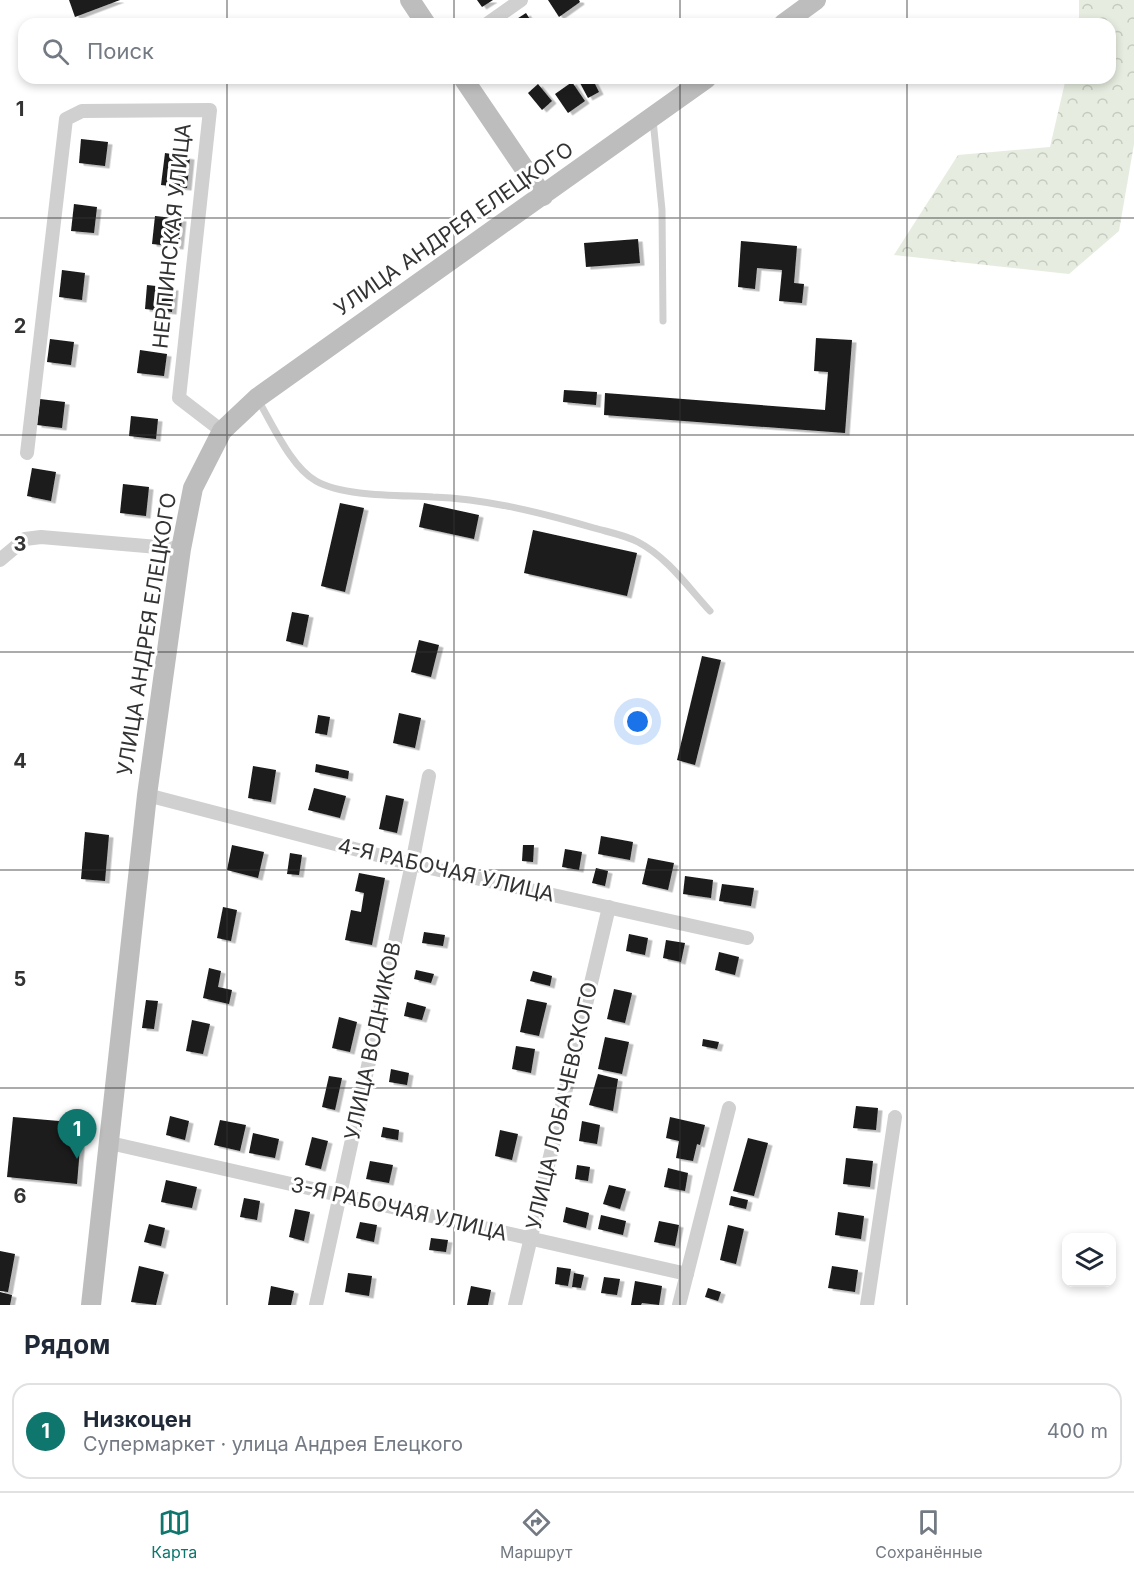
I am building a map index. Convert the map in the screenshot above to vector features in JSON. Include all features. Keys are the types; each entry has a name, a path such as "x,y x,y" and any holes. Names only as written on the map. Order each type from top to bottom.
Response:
{"main road":[{"path":"410,0 422,18"},
{"path":"791,18 816,0"},
{"path":"467,84 543,196"},
{"name":"УЛИЦА АНДРЕЯ ЕЛЕЦКОГО","path":"91,1305 147,795 181,549 193,488 222,431 257,398 699,84"}],"street":[{"path":"496,18 521,0"},
{"name":"НЕРПИНСКАЯ УЛИЦА","path":"27,453 66,119 82,111 210,110 179,398 222,431"},
{"path":"0,560 25,539 41,537 181,549"},
{"name":"УЛИЦА ВОДНИКОВ","path":"316,1305 429,776"},
{"name":"4-Я РАБОЧАЯ УЛИЦА","path":"147,795 412,864 747,938"},
{"name":"УЛИЦА ЛОБАЧЕВСКОГО","path":"515,1305 609,907"},
{"path":"679,1305 729,1107"},
{"path":"867,1305 895,1118"},
{"name":"3-Я РАБОЧАЯ УЛИЦА","path":"110,1143 687,1274"}],"lane":[{"path":"653,117 662,210 663,321"},
{"path":"257,398 302,470 316,481 337,489 469,498 557,517 637,541 659,556 710,610"}],"green space":[{"path":"1079,0 1134,0 1134,144 1119,231 1069,274 894,255 958,155 1050,147 1065,84 1116,84 1116,18 1079,18"}],"building":[{"path":"69,0 120,0 75,17"},
{"path":"477,0 493,0 482,7"},
{"path":"548,0 579,0 580,2 559,17"},
{"path":"526,13 529,18 518,18"},
{"path":"538,84 552,101 542,110 528,93"},
{"path":"569,84 573,84 585,101 568,113 555,94"},
{"path":"581,84 595,84 599,92 588,98"},
{"path":"81,139 108,142 105,166 79,163"},
{"path":"165,153 190,157 187,188 161,185"},
{"path":"74,204 97,207 94,233 71,231"},
{"path":"155,216 182,219 179,247 152,244"},
{"path":"638,239 640,263 586,267 584,243"},
{"path":"741,241 797,246 794,283 804,284 802,303 779,301 782,270 757,268 755,289 738,287"},
{"path":"62,270 85,273 82,300 59,297"},
{"path":"147,285 174,288 172,312 145,309"},
{"path":"816,338 852,340 845,433 604,415 605,393 825,410 828,372 814,371"},
{"path":"50,339 74,342 71,365 47,362"},
{"path":"140,350 167,354 164,376 137,373"},
{"path":"564,390 597,392 596,405 563,402"},
{"path":"40,399 65,402 62,428 37,425"},
{"path":"131,416 158,419 156,439 129,436"},
{"path":"32,468 56,472 51,501 27,496"},
{"path":"123,484 149,487 146,516 120,513"},
{"path":"340,503 364,508 345,592 321,586"},
{"path":"424,503 479,515 474,539 419,527"},
{"path":"533,530 637,553 627,596 524,573"},
{"path":"292,612 309,615 303,645 286,641"},
{"path":"419,640 439,645 431,677 411,672"},
{"path":"702,656 721,660 695,765 677,760"},
{"path":"399,713 421,718 415,748 393,743"},
{"path":"318,715 330,717 327,735 315,733"},
{"path":"316,764 349,771 348,779 315,772"},
{"path":"253,766 276,770 271,802 248,798"},
{"path":"314,788 346,796 340,818 308,810"},
{"path":"386,795 404,799 397,833 379,829"},
{"path":"85,832 109,835 105,881 81,879"},
{"path":"601,836 633,842 630,860 598,854"},
{"path":"232,845 264,852 258,878 227,870"},
{"path":"523,845 534,845 533,862 522,861"},
{"path":"565,849 582,852 579,870 562,867"},
{"path":"290,853 302,855 299,875 287,874"},
{"path":"648,858 674,863 668,890 642,884"},
{"path":"596,868 608,871 605,886 592,883"},
{"path":"359,873 385,878 372,945 345,940 351,910 361,912 364,893 355,891"},
{"path":"685,876 713,880 711,898 683,894"},
{"path":"722,884 754,888 751,906 719,901"},
{"path":"223,907 237,910 231,941 217,938"},
{"path":"424,932 445,935 443,946 422,943"},
{"path":"629,934 648,938 645,955 626,951"},
{"path":"666,940 685,943 681,962 663,958"},
{"path":"719,952 739,957 735,975 715,970"},
{"path":"209,968 221,971 218,987 232,990 229,1004 203,998"},
{"path":"416,970 434,974 431,983 414,979"},
{"path":"533,971 552,976 550,986 530,981"},
{"path":"614,989 632,993 625,1023 607,1019"},
{"path":"527,999 547,1003 539,1036 520,1032"},
{"path":"146,1000 158,1001 154,1029 142,1028"},
{"path":"407,1002 426,1007 422,1020 404,1016"},
{"path":"339,1017 357,1022 350,1052 332,1048"},
{"path":"192,1020 210,1024 203,1054 186,1051"},
{"path":"605,1037 629,1042 622,1074 598,1069"},
{"path":"703,1039 719,1042 717,1049 702,1046"},
{"path":"516,1046 535,1049 531,1073 512,1069"},
{"path":"391,1069 409,1073 407,1085 389,1082"},
{"path":"598,1074 618,1079 613,1111 589,1105"},
{"path":"329,1076 342,1078 335,1110 322,1107"},
{"path":"856,1106 878,1108 876,1130 853,1128"},
{"path":"170,1116 189,1121 185,1140 166,1135"},
{"path":"13,1117 82,1123 77,1184 7,1177"},
{"path":"670,1117 705,1125 693,1161 676,1158 679,1141 666,1138"},
{"path":"220,1120 246,1125 240,1151 214,1145"},
{"path":"582,1121 600,1125 597,1144 579,1141"},
{"path":"383,1127 399,1130 398,1140 381,1137"},
{"path":"500,1130 518,1134 512,1160 495,1156"},
{"path":"253,1133 279,1139 275,1158 249,1153"},
{"path":"312,1137 328,1141 321,1169 305,1165"},
{"path":"748,1138 768,1143 754,1196 733,1191"},
{"path":"846,1158 873,1161 870,1187 843,1184"},
{"path":"370,1161 393,1165 389,1183 366,1179"},
{"path":"577,1165 590,1167 588,1181 575,1179"},
{"path":"668,1168 688,1173 685,1191 664,1187"},
{"path":"166,1180 197,1187 192,1208 161,1202"},
{"path":"609,1185 626,1189 620,1209 603,1204"},
{"path":"731,1196 748,1200 746,1209 729,1205"},
{"path":"244,1198 260,1201 257,1220 240,1217"},
{"path":"566,1207 589,1213 586,1228 563,1222"},
{"path":"295,1209 310,1212 304,1241 289,1237"},
{"path":"838,1212 864,1216 861,1239 835,1235"},
{"path":"601,1215 626,1221 623,1235 598,1229"},
{"path":"659,1221 679,1225 675,1246 654,1242"},
{"path":"360,1222 377,1225 374,1242 356,1238"},
{"path":"149,1224 165,1228 161,1246 144,1242"},
{"path":"728,1225 744,1229 736,1264 720,1260"},
{"path":"431,1238 448,1240 446,1252 429,1250"},
{"path":"0,1251 15,1254 8,1292 0,1291"},
{"path":"139,1266 164,1272 156,1305 131,1302"},
{"path":"832,1266 858,1270 855,1292 828,1288"},
{"path":"557,1267 571,1269 568,1286 555,1284"},
{"path":"348,1273 372,1276 369,1296 345,1292"},
{"path":"574,1273 584,1275 581,1288 572,1287"},
{"path":"604,1277 620,1279 617,1295 601,1293"},
{"path":"635,1281 662,1286 659,1305 642,1303 631,1305"},
{"path":"271,1286 294,1291 291,1305 268,1305"},
{"path":"471,1286 491,1290 488,1305 467,1305"},
{"path":"708,1288 721,1292 718,1301 705,1297"},
{"path":"0,1292 12,1295 10,1305 0,1305"}],"place":[{"name":"Низкоцен","path":"77,1159"}]}
